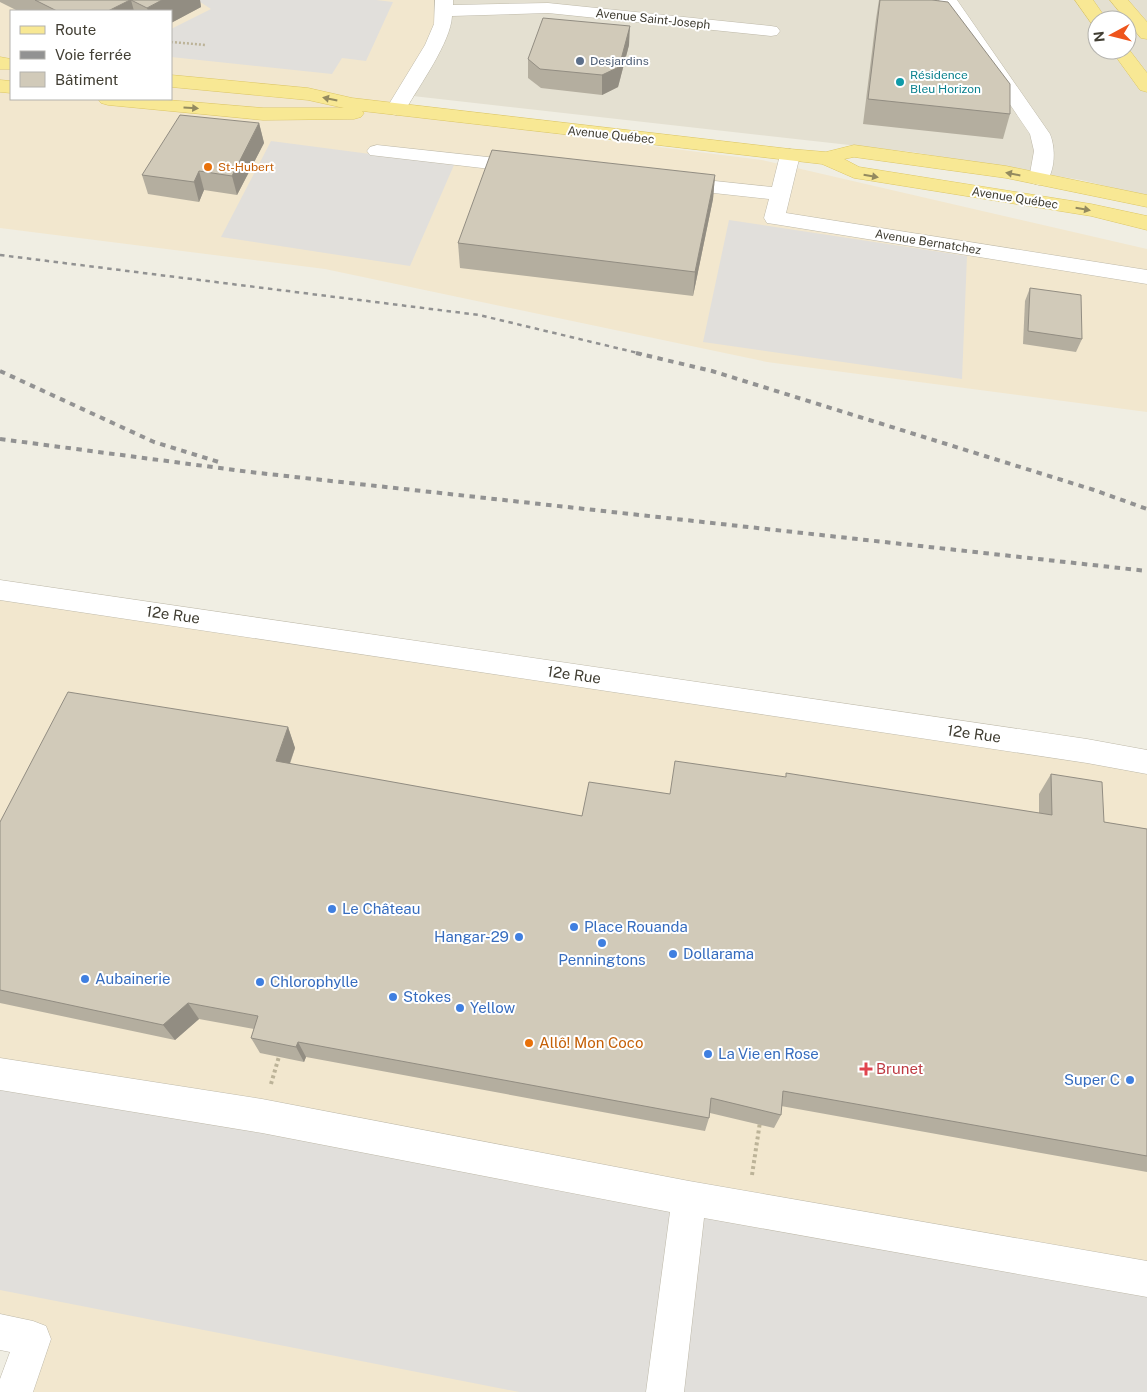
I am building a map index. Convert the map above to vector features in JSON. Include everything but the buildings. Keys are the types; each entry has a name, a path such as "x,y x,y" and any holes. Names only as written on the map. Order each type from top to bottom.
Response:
{"main road":[{"path":"1119,0 1147,34"},
{"path":"1128,60 1147,86"},
{"name":"Avenue Québec","path":"172,81 308,94 352,104 396,110 826,158 854,172 1082,209 1147,224"},
{"name":"Avenue Québec","path":"116,100 166,106 318,116 396,110"},
{"name":"Avenue Québec","path":"826,158 854,151 982,168 1147,200"},
{"path":"1110,192 1147,187"}],"street":[{"path":"948,0 1040,134 1045,144 1045,154 1039,179"},
{"path":"396,110 434,45 443,24 444,5"},
{"name":"Avenue Saint-Joseph","path":"444,5 548,8 771,31"},
{"path":"377,151 544,169"},
{"name":"Avenue Bernatchez","path":"790,154 774,218 1147,277"},
{"path":"662,181 780,194"},
{"name":"12e Rue","path":"0,590 1147,762"},
{"path":"0,1074 262,1116 689,1198 1147,1279"},
{"path":"665,1392 689,1198"},
{"path":"14,1392 16,1336"}],"path":[{"path":"172,42 206,45"},
{"path":"262,1116 282,1047"},
{"path":"747,1208 761,1116"}],"shaded area":[{"path":"0,0 444,0 414,78 405,115 762,160 1147,249 1147,412 767,362 325,269 0,228"},
{"path":"197,0 376,0 393,2 366,61 342,58 332,74 172,57 172,28 211,9"},
{"path":"444,0 1147,0 1147,196 1081,180 912,152 404,95"},
{"path":"271,141 454,165 410,266 221,237"},
{"path":"729,220 967,256 962,379 703,342"},
{"name":"Place Rouanda","path":"0,590 1147,762 1147,1392 14,1392 33,1340 0,1332"},
{"path":"0,1063 1147,1261 1147,1392 519,1392 0,1290"}],"railway":[{"path":"0,255 479,315 642,354"},
{"path":"636,353 712,371 1094,490 1147,509"},
{"path":"0,371 154,442 222,463"},
{"path":"0,439 250,472 1147,571"}],"place":[{"name":"Desjardins","path":"580,61"},
{"name":"Résidence Bleu Horizon","path":"900,82"},
{"name":"St-Hubert","path":"208,167"},
{"name":"Le Château","path":"332,909"},
{"name":"Place Rouanda","path":"574,927"},
{"name":"Hangar-29","path":"519,937"},
{"name":"Penningtons","path":"602,943"},
{"name":"Dollarama","path":"673,954"},
{"name":"Aubainerie","path":"85,979"},
{"name":"Chlorophylle","path":"260,982"},
{"name":"Stokes","path":"393,997"},
{"name":"Yellow","path":"460,1008"},
{"name":"Allô! Mon Coco","path":"529,1043"},
{"name":"La Vie en Rose","path":"708,1054"},
{"name":"Brunet","path":"866,1069"},
{"name":"Super C","path":"1130,1080"}]}
